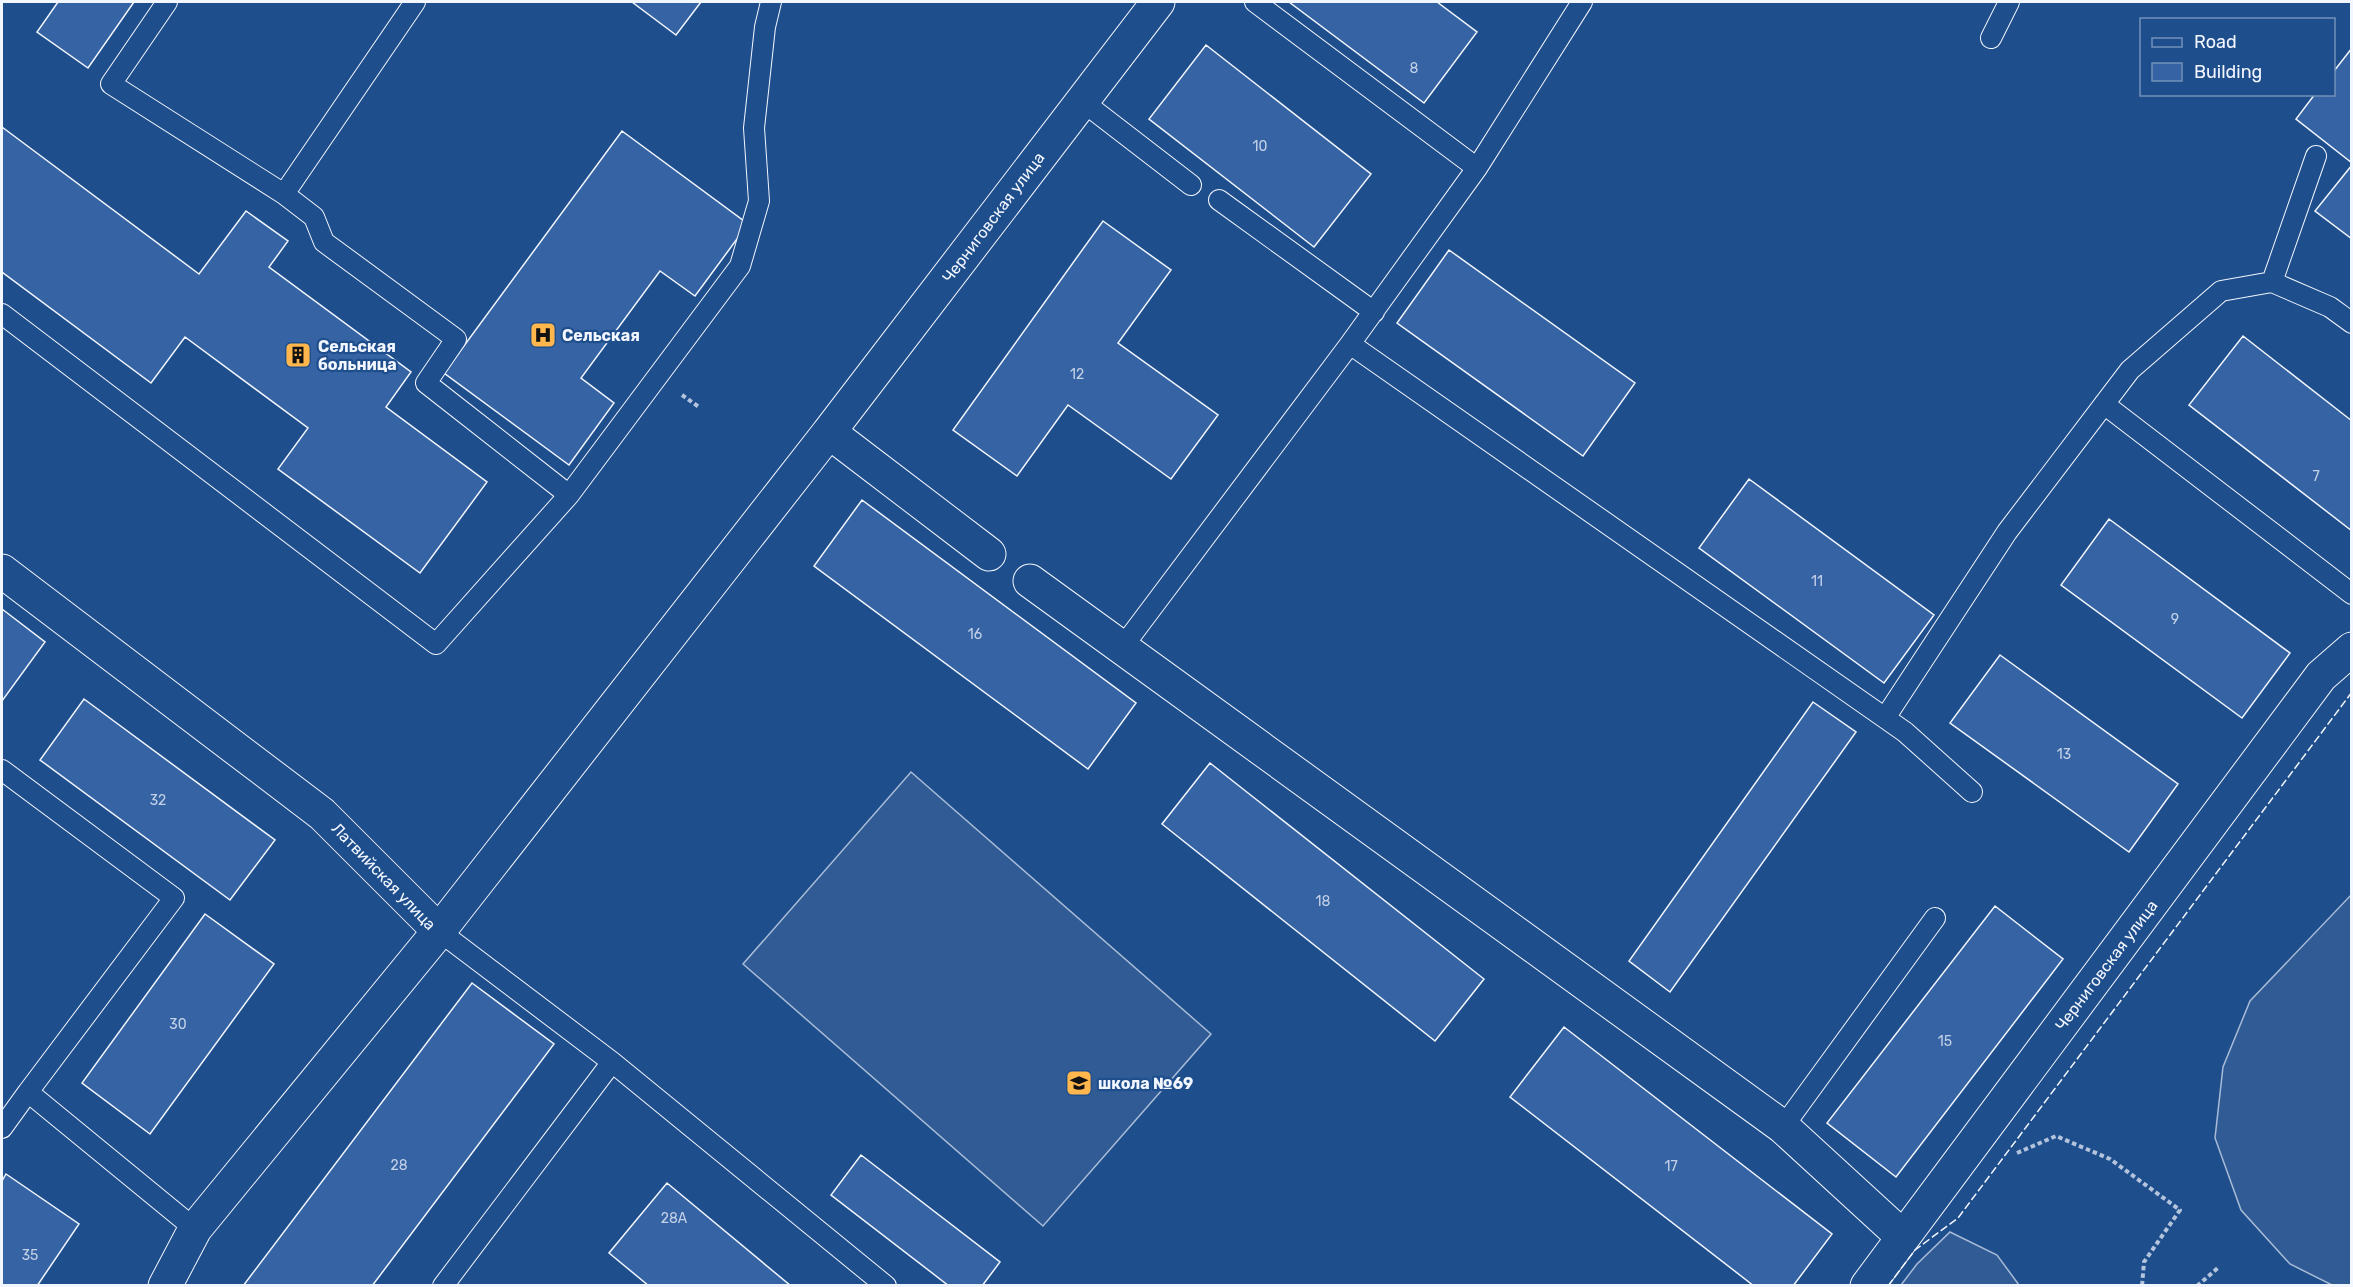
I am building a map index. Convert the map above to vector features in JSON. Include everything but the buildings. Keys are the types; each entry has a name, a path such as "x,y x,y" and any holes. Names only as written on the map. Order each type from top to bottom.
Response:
{"street":[{"name":"Черниговская улица","path":"439,931 829,432 1158,2"},
{"path":"829,432 989,554"},
{"name":"Латвийская улица","path":"2,571 322,813 439,931 195,1229 165,1286"},
{"path":"1030,581 1783,1127 1903,1237"},
{"name":"Черниговская улица","path":"1867,1286 2321,676 2352,649"}],"lane":[{"path":"167,2 111,84 284,194 314,217 324,242 456,339 426,383 569,495"},
{"path":"284,194 415,2"},
{"path":"2,314 436,644 569,495 740,266 759,201 754,128 765,27 771,2"},
{"path":"1256,2 1477,168"},
{"path":"1121,649 1374,312 1477,168 1582,2"},
{"path":"1991,38 2009,2"},
{"path":"1082,101 1191,185"},
{"path":"2272,282 2316,156"},
{"path":"1219,200 1374,312"},
{"path":"1885,718 2007,532 2130,369 2221,291 2272,282 2330,307 2352,323"},
{"path":"1350,344 1905,732 1972,792"},
{"path":"2104,404 2352,594"},
{"path":"2,770 174,898 2,1128"},
{"path":"1783,1127 1935,918"},
{"path":"439,931 612,1062 886,1286"},
{"path":"443,1286 612,1062"},
{"path":"28,1092 195,1229"}],"path":[{"path":"2014,1154 2056,1136 2110,1159 2180,1210 2144,1262 2142,1286"},
{"path":"2197,1286 2219,1267"}],"shaded area":[{"path":"911,772 1211,1034 1043,1226 743,964"},
{"path":"2351,895 2352,1285 2334,1286 2290,1264 2241,1210 2215,1138 2223,1067 2250,1001"},
{"path":"1950,1232 1997,1255 2019,1285 1901,1285 1917,1264"}],"fence":[{"path":"1888,1286 1915,1250 1958,1218 2352,692"}],"place":[{"name":"Сельская","path":"543,335"},
{"name":"Сельская больница","path":"298,355"},
{"name":"школа №69","path":"1079,1083"}]}
